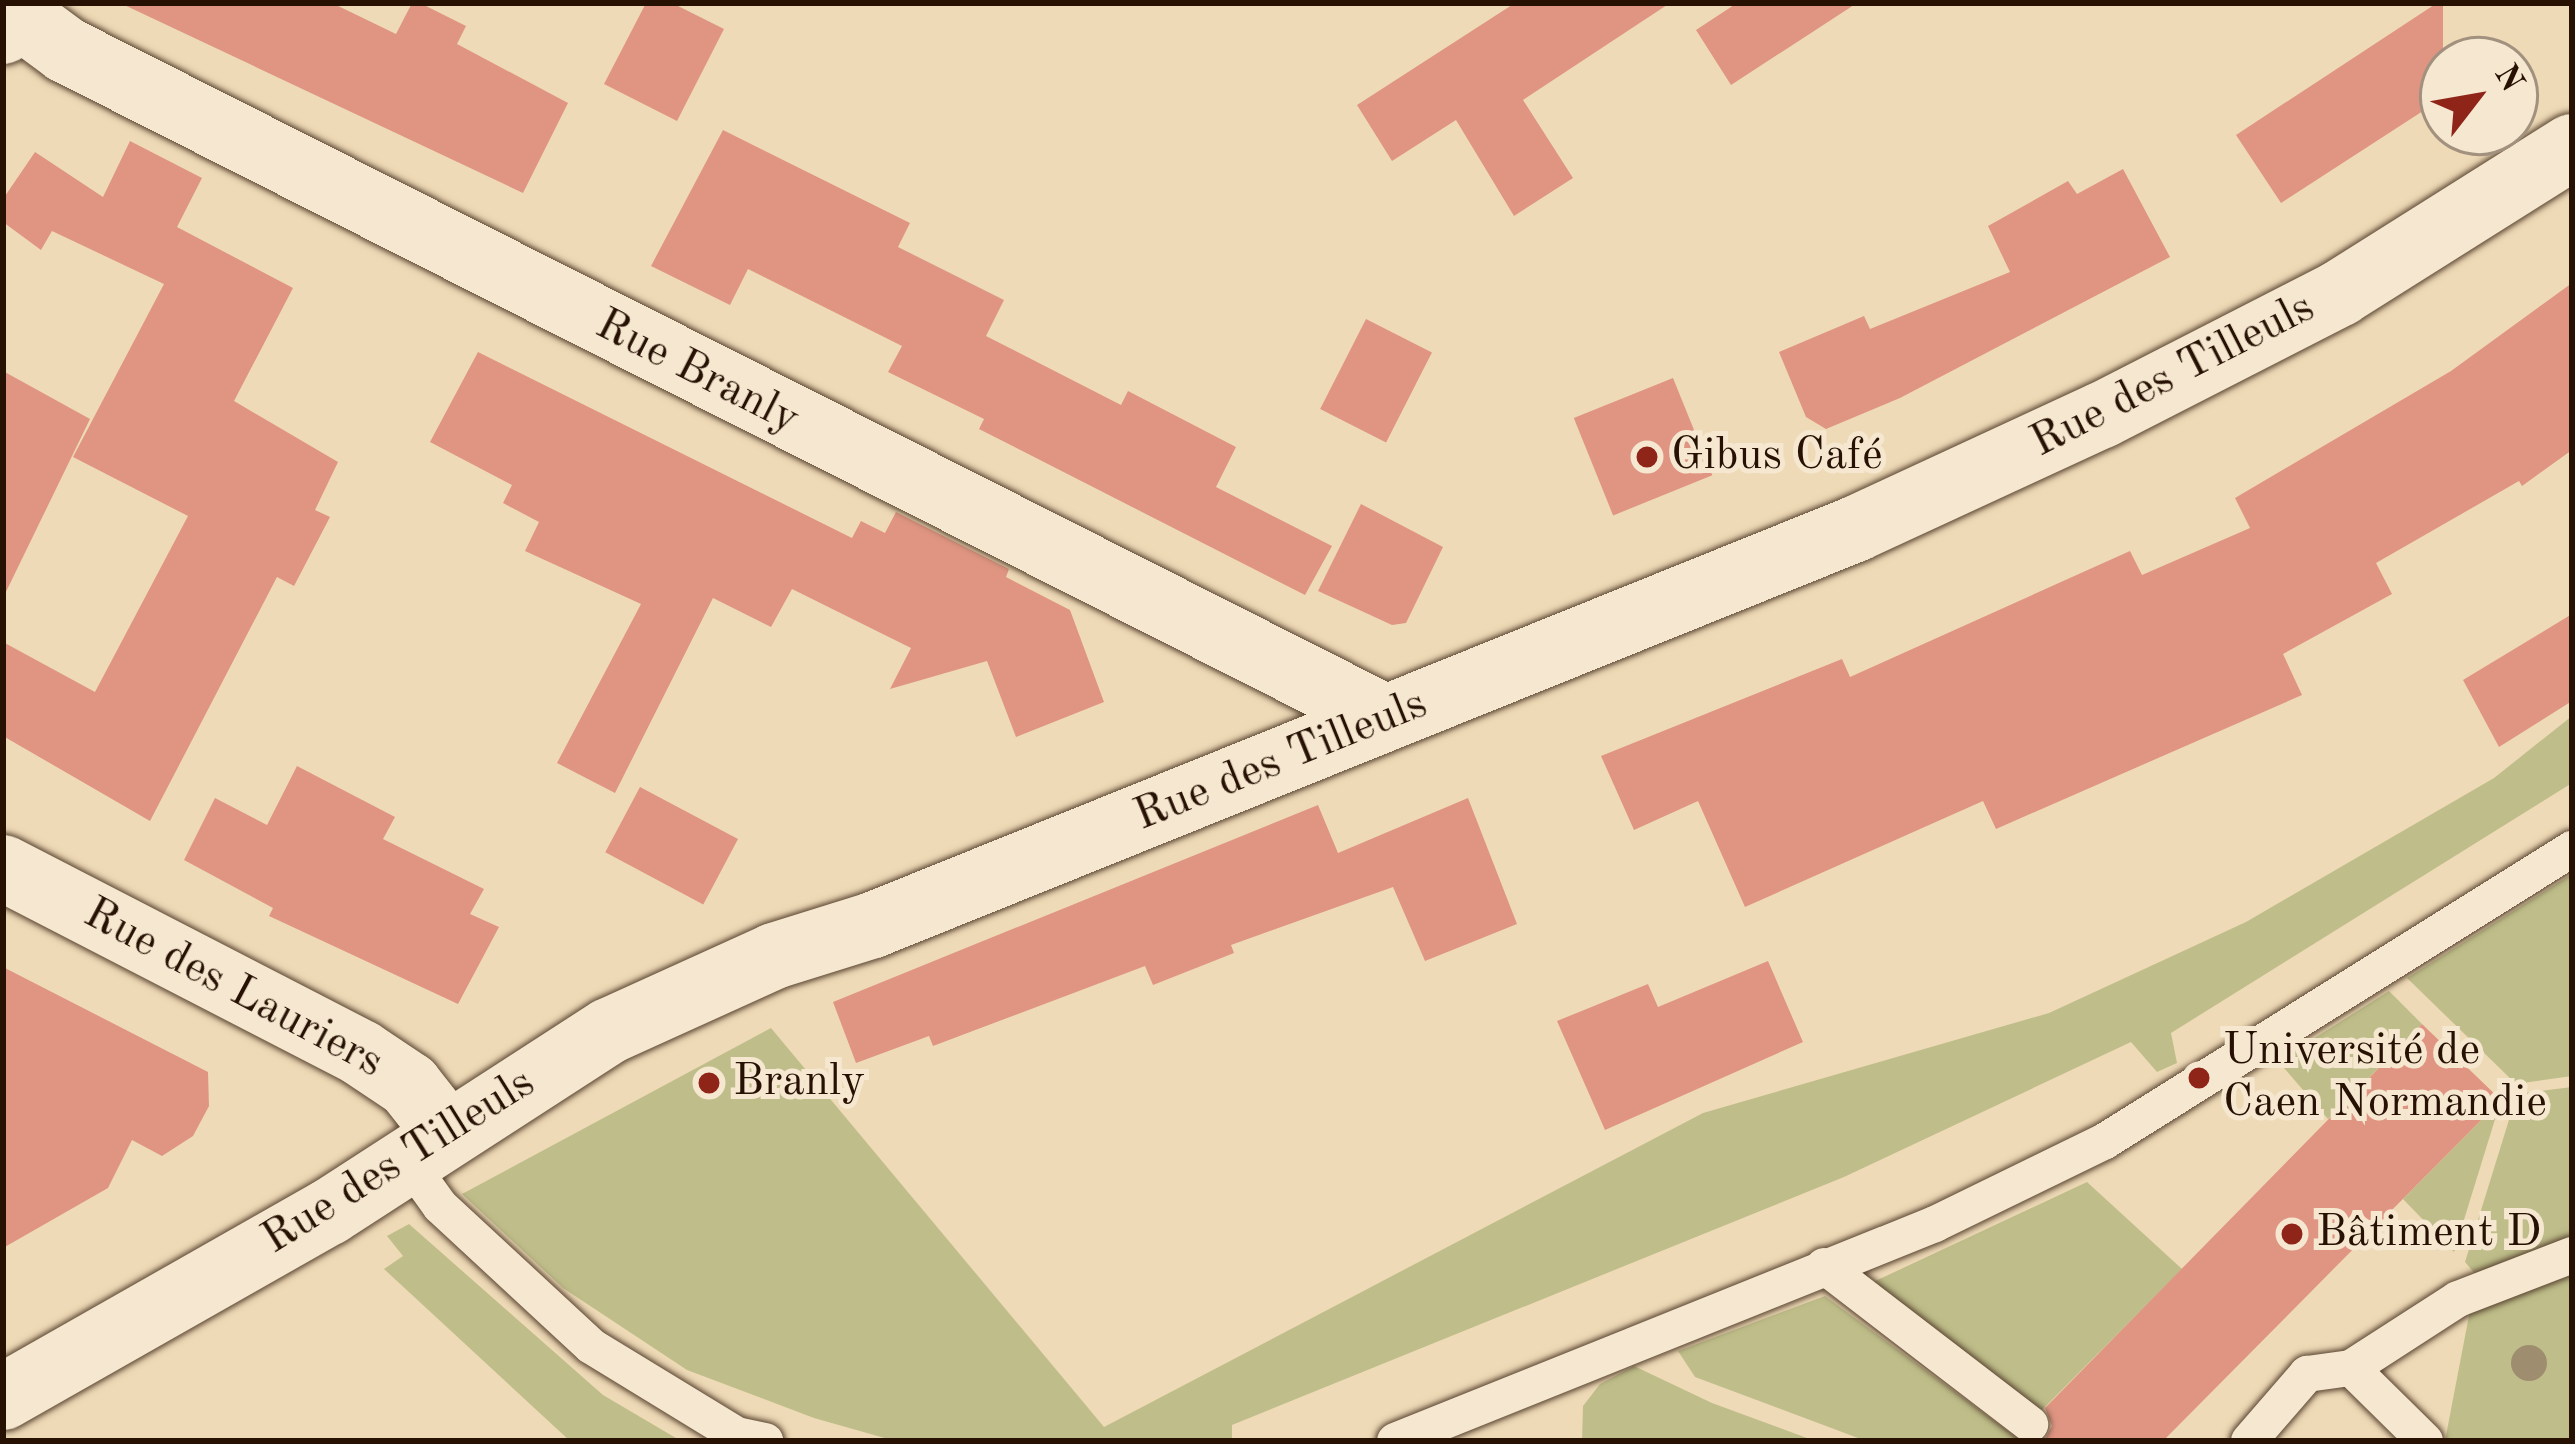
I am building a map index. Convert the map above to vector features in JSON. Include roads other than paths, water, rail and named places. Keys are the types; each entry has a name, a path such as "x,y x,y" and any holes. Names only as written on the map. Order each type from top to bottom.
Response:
{"street":[{"name":"Rue Branly","path":"15,16 66,50 1386,718"},
{"name":"Rue des Tilleuls","path":"3,1397 427,1146 609,1031 724,978 1855,529 2102,416 2340,292 2572,147"},
{"name":"Rue des Lauriers","path":"3,868 362,1053 409,1084 427,1146"}],"lane":[{"path":"1395,1441 1934,1224 2105,1141 2572,849"},
{"path":"427,1146 440,1206 591,1346 737,1435 765,1441"},
{"path":"2249,1441 2307,1374 2351,1368 2458,1299 2572,1255"},
{"path":"1824,1266 2030,1424"},
{"path":"2351,1368 2425,1441"}],"place":[{"name":"Gibus Café","path":"1647,457"},
{"name":"Université de Caen Normandie","path":"2199,1078"},
{"name":"Branly","path":"709,1083"},
{"name":"Bâtiment D","path":"2292,1234"}]}
